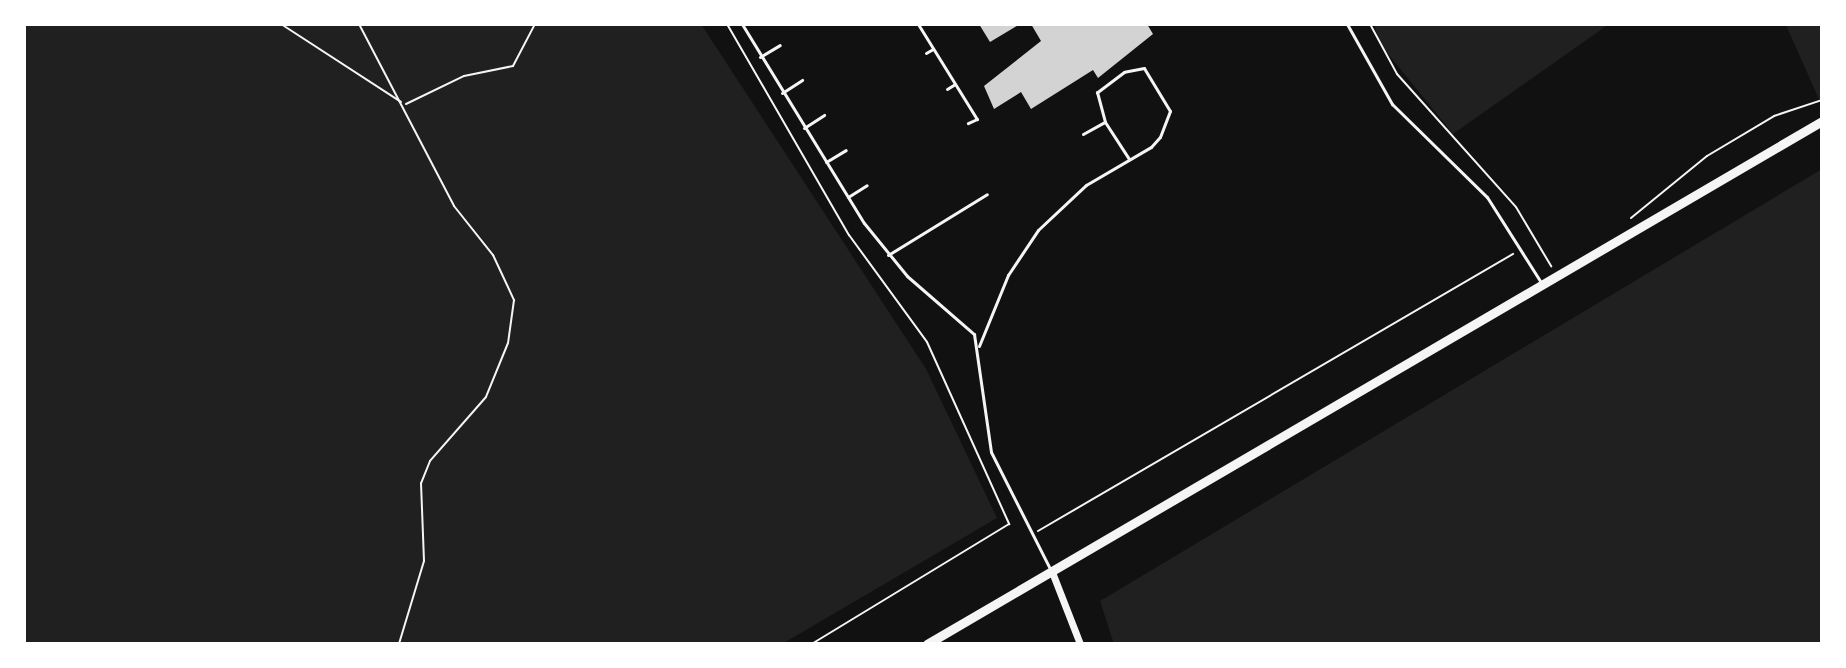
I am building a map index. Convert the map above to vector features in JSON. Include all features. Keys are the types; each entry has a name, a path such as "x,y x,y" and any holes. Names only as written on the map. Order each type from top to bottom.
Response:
{"street":[{"path":"927,644 1822,121"},
{"path":"1052,572 1080,644"}],"lane":[{"path":"742,24 804,128 888,255 979,346"},
{"path":"918,24 977,119 968,123"},
{"path":"1347,24 1392,104 1487,197 1543,285"},
{"path":"760,57 780,45"},
{"path":"926,53 933,49"},
{"path":"1052,572 1030,535 991,452 979,346 1008,275 1038,230 1086,185 1151,147 1168,123 1166,96 1151,71 1133,68 1097,92 1105,122 1129,159"},
{"path":"782,93 802,80"},
{"path":"947,89 955,84"},
{"path":"804,128 824,115"},
{"path":"1083,134 1105,122"},
{"path":"826,162 846,150"},
{"path":"848,197 867,185"},
{"path":"888,255 987,194"}],"path":[{"path":"281,24 405,105"},
{"path":"359,24 405,105 454,206 506,276 514,300 508,343 486,397 430,461 421,483 424,561 399,644"},
{"path":"405,105 464,76 513,66 535,24"},
{"path":"727,24 849,235 927,342 1009,524 812,644"},
{"path":"1370,24 1407,87 1538,239 1551,267 1564,259"},
{"path":"1629,220 1707,156 1774,116 1822,100"},
{"path":"1030,535 1538,239"}],"shaded area":[{"path":"24,24 701,24 926,369 997,518 782,644 24,644"},
{"path":"1374,24 1609,24 1453,134 1381,45"},
{"path":"1822,24 1822,106 1786,25"},
{"path":"1822,169 1822,644 1114,644 1100,601"}],"building":[{"path":"979,24 1020,24 990,42"},
{"path":"1031,24 1147,24 1153,34 1098,78 1093,70 1031,109 1021,92 994,109 984,86 1041,41"}]}
